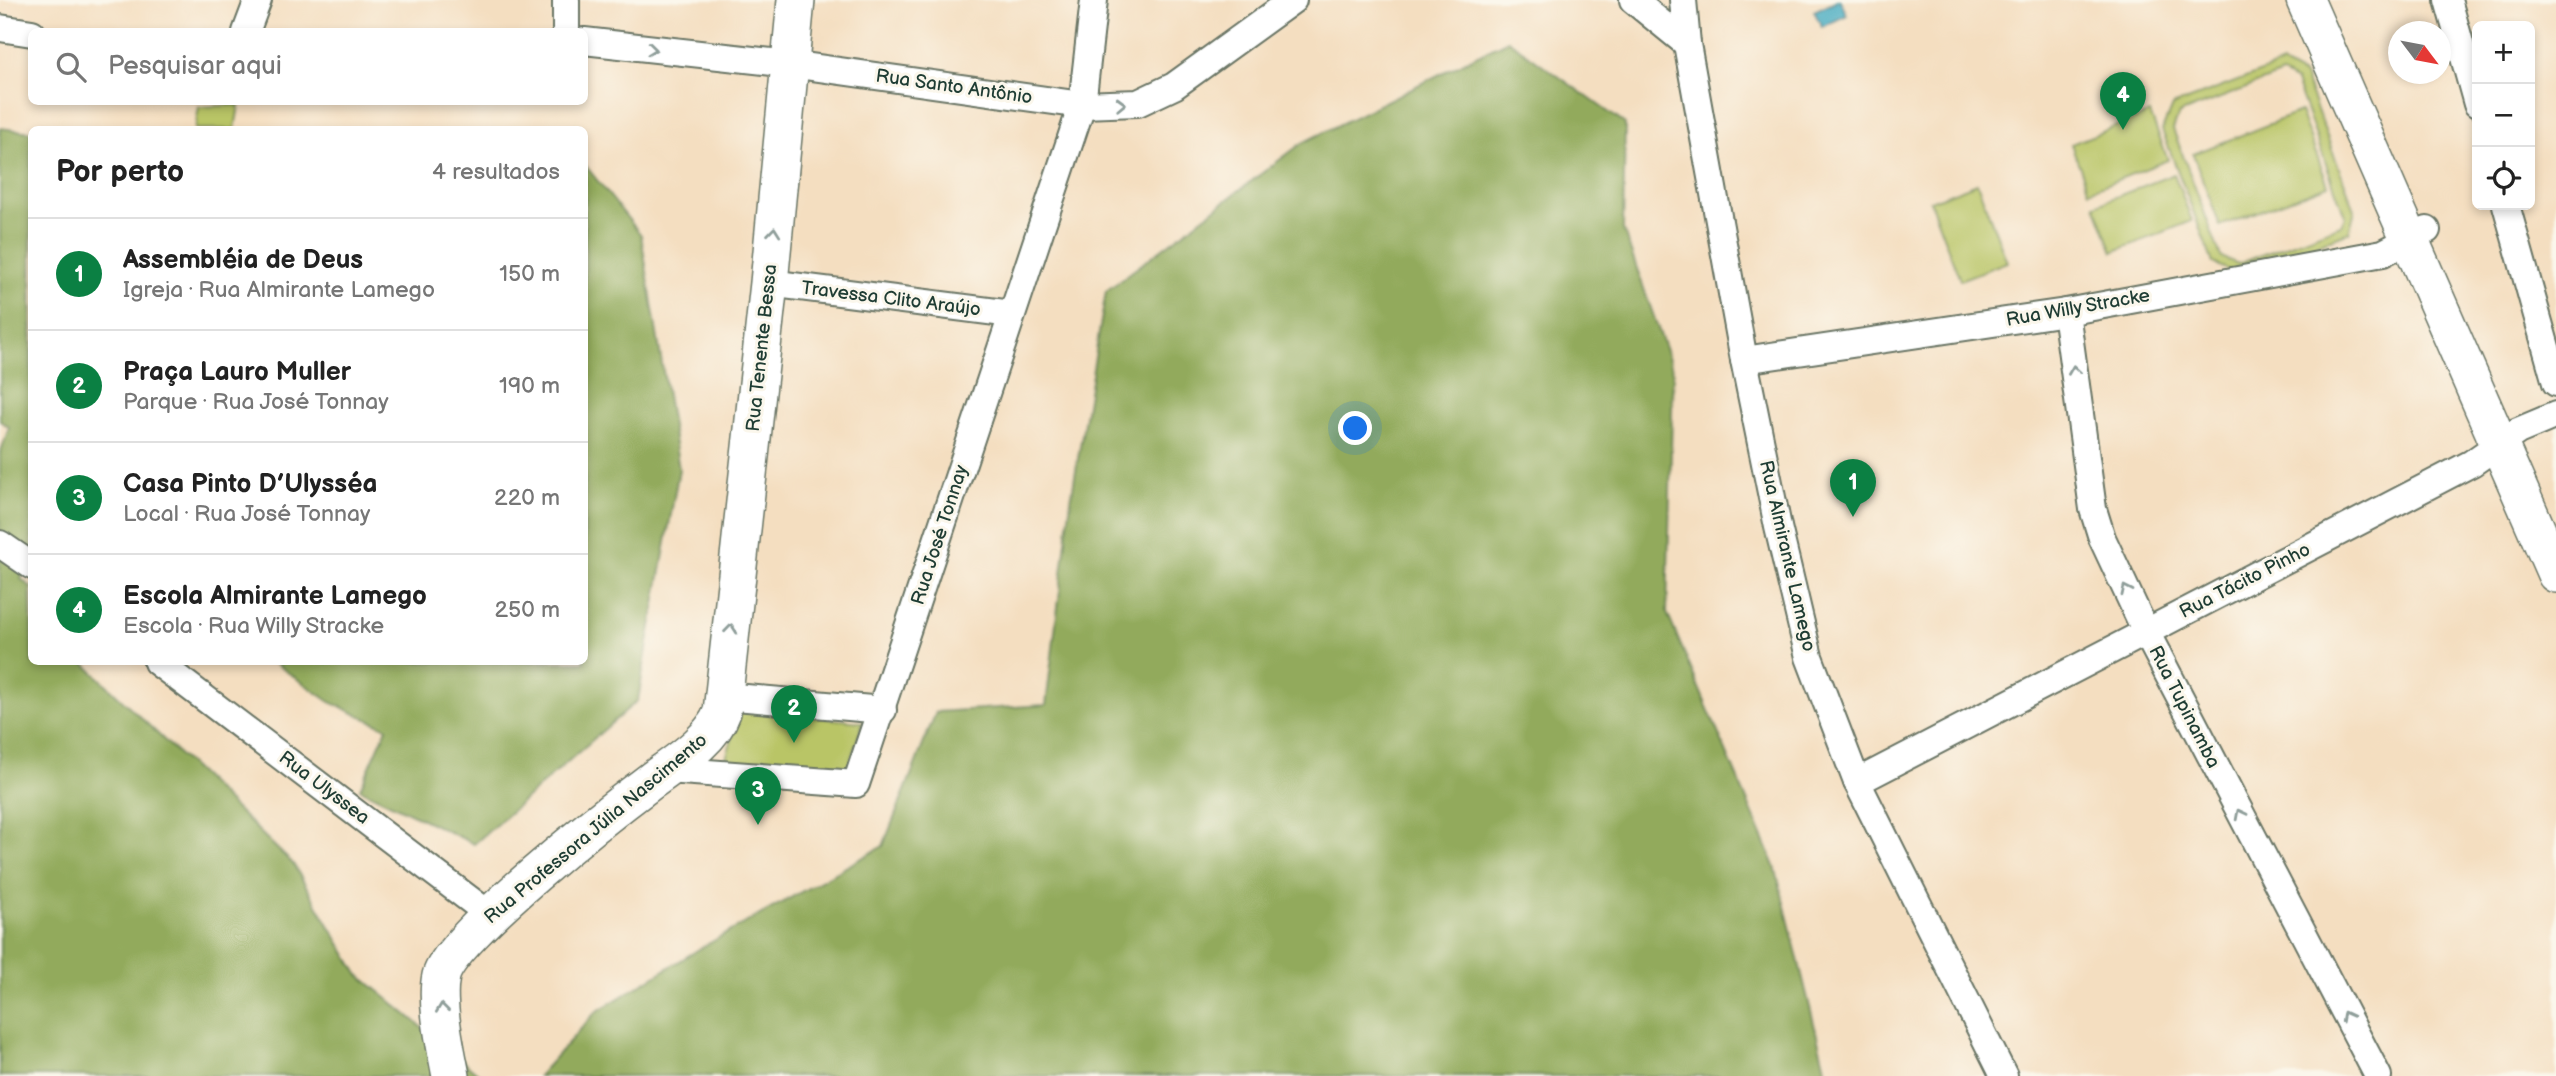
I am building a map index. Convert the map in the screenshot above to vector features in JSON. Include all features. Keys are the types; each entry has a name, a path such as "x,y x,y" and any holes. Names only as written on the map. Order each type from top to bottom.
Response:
{"street":[{"path":"248,28 258,0"},
{"name":"Rua Tenente Bessa","path":"724,696 769,283 796,0"},
{"name":"Rua José Tonnay","path":"667,770 856,784 1082,105 1094,0"},
{"name":"Rua Santo Antônio","path":"588,41 790,64 1082,105 1138,103 1174,86 1293,0"},
{"path":"1633,0 1687,44"},
{"name":"Rua Almirante Lamego","path":"1683,0 1687,44 1744,360 1778,527 1809,657 1857,782 2004,1076"},
{"path":"2305,0 2418,235 2508,437 2556,574"},
{"path":"2326,0 2418,235"},
{"path":"2448,0 2472,86"},
{"path":"0,28 28,32"},
{"path":"2507,210 2556,383"},
{"name":"Rua Willy Stracke","path":"1744,360 2066,312 2383,253 2418,235"},
{"name":"Travessa Clito Araújo","path":"769,283 1012,314"},
{"name":"Rua Tupinamba","path":"2066,312 2093,509 2102,538 2146,632 2378,1076"},
{"name":"Rua Tácito Pinho","path":"1857,782 2472,463 2508,437 2556,415"},
{"path":"2508,437 2556,520"},
{"path":"0,544 28,563"},
{"name":"Rua Ulyssea","path":"161,665 490,915"},
{"path":"724,696 883,709"},
{"name":"Rua Professora Júlia Nascimento","path":"451,1076 439,992 442,974 452,956 490,915 615,808 667,770 718,723 724,696"}],"green space":[{"path":"1508,40 1625,124 1623,229 1673,371 1667,613 1775,866 1827,1076 538,1076 596,1012 699,949 883,846 936,712 1046,705 1071,500 1106,291 1302,143"},
{"path":"2282,64 2304,76 2355,210 2349,232 2239,275 2213,263 2162,130 2172,106","holes":["2282,74 2296,82 2345,216 2341,225 2238,264 2221,257 2173,129 2179,114"]},
{"path":"239,105 236,126 196,126 199,107"},
{"path":"2300,112 2328,185 2220,226 2193,154"},
{"path":"2150,113 2168,160 2089,191 2071,144"},
{"path":"0,128 28,132 28,566 21,579 28,585 28,665 86,665 293,864 358,974 481,1076 0,1076 0,454 9,427 0,421"},
{"path":"588,169 641,235 679,469 638,700 474,844 360,789 387,728 330,702 277,665 588,665"},
{"path":"2174,174 2192,221 2113,252 2095,205"},
{"path":"1977,183 2007,262 1960,280 1930,201"},
{"path":"741,710 863,722 847,771 724,764"}],"water":[{"path":"1840,0 1847,15 1822,27 1814,11"}],"place":[{"name":"Escola Almirante Lamego","path":"2123,130"},
{"name":"Assembléia de Deus","path":"1853,517"},
{"name":"Praça Lauro Muller","path":"794,743"},
{"name":"Casa Pinto D’Ulysséa","path":"758,825"}]}
